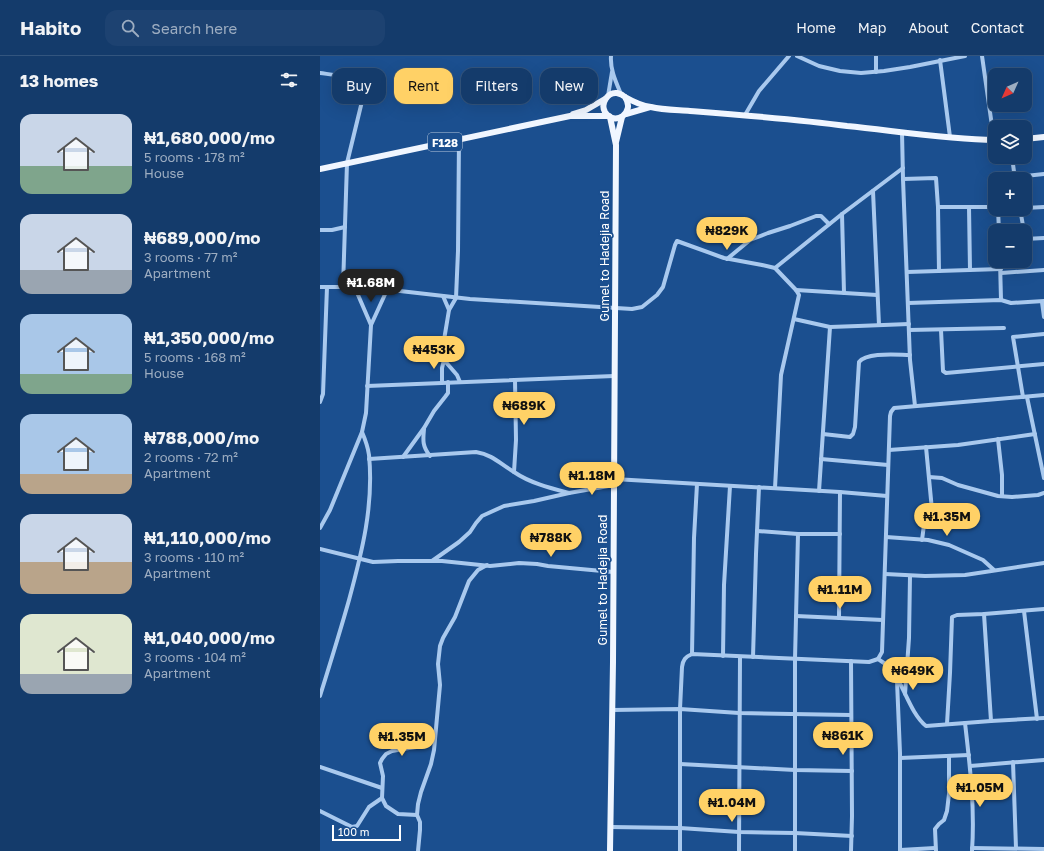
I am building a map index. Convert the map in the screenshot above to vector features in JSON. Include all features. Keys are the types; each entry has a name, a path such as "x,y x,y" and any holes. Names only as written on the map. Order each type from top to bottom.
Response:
{"main road":[{"name":"F128","path":"320,169 570,116 586,110 612,94 617,93 623,96"},
{"path":"623,96 650,107 745,115 976,140 988,140"},
{"path":"616,145 624,115 628,110 629,105 628,101 623,96"},
{"path":"606,98 604,108 606,113 610,116"},
{"path":"624,115 650,107"},
{"name":"F128","path":"570,116 590,115 610,116 614,118 624,115"},
{"name":"Gumel to Hadejia Road","path":"610,116 616,145 610,851"},
{"path":"1032,138 1044,137"}],"street":[{"path":"607,56 611,62"},
{"path":"611,56 612,72 623,96"},
{"path":"745,115 760,91 789,56"},
{"path":"797,56 819,66 840,71 860,73 910,67 942,59 965,56"},
{"path":"876,56 876,72"},
{"path":"982,56 992,120"},
{"path":"942,59 950,137"},
{"path":"606,98 612,72"},
{"path":"320,73 352,79 362,84 365,89 347,163 343,287"},
{"path":"902,132 910,355 915,406"},
{"path":"459,139 456,298 448,310 442,352 444,360 460,382"},
{"path":"775,268 829,224 903,168"},
{"path":"1032,176 1044,174"},
{"path":"903,179 936,178 939,271"},
{"path":"873,191 879,325"},
{"path":"938,207 988,207"},
{"path":"969,207 970,270"},
{"path":"1032,208 1044,207"},
{"path":"842,214 844,293"},
{"path":"726,259 750,240 816,216 822,216 829,224"},
{"path":"320,230 332,230 345,227"},
{"path":"1032,238 1044,238"},
{"path":"320,287 387,290 456,298 632,309 642,308 657,295 663,287 677,241 726,259 775,268 799,295 781,375 775,488"},
{"path":"1001,268 1001,300"},
{"path":"907,272 1044,270"},
{"path":"320,402 323,394 327,287"},
{"path":"355,288 371,325"},
{"path":"320,528 330,510 362,432 366,413 371,325 387,290"},
{"path":"796,290 878,295"},
{"path":"443,296 448,310"},
{"path":"908,302 1001,300 1011,303 1043,302 1044,317"},
{"path":"794,319 830,327 909,324"},
{"path":"818,491 830,327"},
{"path":"909,330 1004,328"},
{"path":"941,330 944,371 946,373 1044,364"},
{"path":"1044,334 1014,337 1018,366 1042,461 1044,478"},
{"path":"823,434 850,437 853,434 856,427 859,362 862,358 870,355 910,355"},
{"path":"442,382 442,368 444,360"},
{"path":"367,386 614,376"},
{"path":"514,472 516,440 515,380"},
{"path":"403,457 424,428 434,411 446,397 448,393 448,382"},
{"path":"680,851 680,710 683,660 692,654 851,662 868,662 878,659 882,652 886,496 890,416 892,409 1044,395"},
{"path":"424,428 425,449 430,456"},
{"path":"320,696 360,559 369,505 369,454 362,432"},
{"path":"889,450 958,445 1035,434"},
{"path":"998,439 1002,475 1002,496"},
{"path":"922,540 924,525 932,510 926,447"},
{"path":"369,459 476,452 485,454 499,461 514,472 533,482 548,488 569,493"},
{"path":"821,459 888,465"},
{"path":"929,477 942,478 958,485 1002,496 1012,497 1038,495 1044,492"},
{"path":"432,561 460,542 482,516 504,506 534,501 614,482 759,487 886,496"},
{"path":"692,654 694,538 697,484"},
{"path":"723,656 724,577 730,486"},
{"path":"753,657 759,487"},
{"path":"839,618 840,492"},
{"path":"320,516 325,519"},
{"path":"757,531 798,534 840,534"},
{"path":"795,851 795,659 798,534"},
{"path":"886,537 922,540 949,545 983,560 994,570"},
{"path":"320,549 373,562 442,561 487,565 519,563 613,572"},
{"path":"885,574 910,576 965,575 1044,563"},
{"path":"418,851 420,822 417,815 421,792 431,764 434,750 440,685 438,664 440,646 455,617 469,581 478,570 487,565"},
{"path":"905,695 910,576"},
{"path":"947,724 952,616 1044,609"},
{"path":"1024,611 1037,719"},
{"path":"984,614 991,721"},
{"path":"796,616 883,620"},
{"path":"739,851 740,656"},
{"path":"878,659 890,668 910,704 922,723 926,726 1044,718"},
{"path":"851,662 851,851"},
{"path":"897,680 900,758 900,851 936,850 935,830 944,820 947,811 949,794 949,756"},
{"path":"612,710 680,710 851,715"},
{"path":"965,723 970,766 973,827 972,850 1016,848 1044,849"},
{"path":"417,815 398,814 386,806 382,798 383,776 380,763 386,754 392,751 424,746 434,740"},
{"path":"900,758 969,754"},
{"path":"970,766 1044,760"},
{"path":"1013,762 1016,848"},
{"path":"680,764 739,768 852,771"},
{"path":"320,767 382,788"},
{"path":"320,811 352,827 357,826 370,806 382,798"},
{"path":"611,827 680,828 739,832 852,836"}]}
